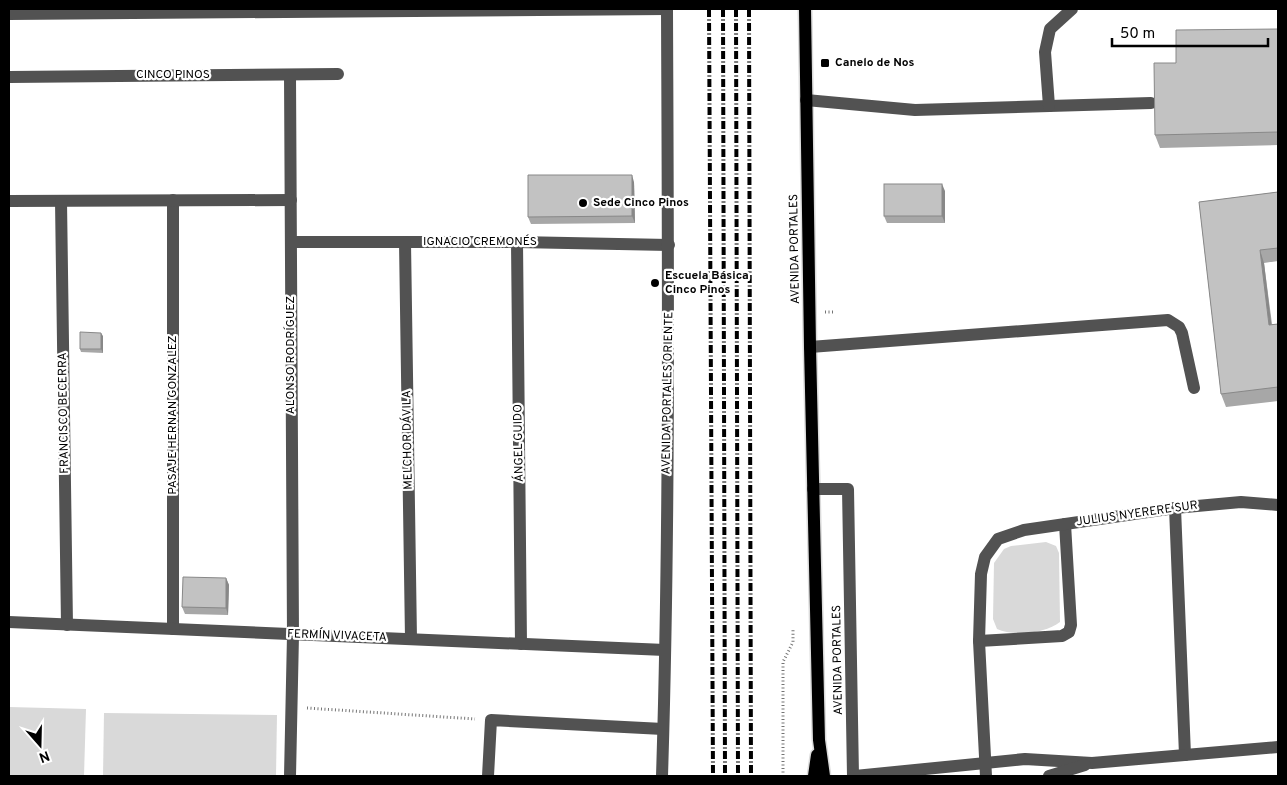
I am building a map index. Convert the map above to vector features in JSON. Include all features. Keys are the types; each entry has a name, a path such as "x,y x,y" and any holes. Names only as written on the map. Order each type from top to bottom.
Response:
{"main road":[{"name":"AVENIDA PORTALES","path":"805,9 819,740 824,776"},
{"name":"AVENIDA PORTALES","path":"814,776 819,740"}],"street":[{"path":"9,14 667,9"},
{"name":"AVENIDA PORTALES ORIENTE","path":"662,776 669,245 667,9"},
{"path":"1049,106 1045,52 1050,29 1072,9"},
{"name":"CINCO PINOS","path":"9,76 338,74"},
{"name":"ALONSO RODRÍGUEZ","path":"290,75 293,635 290,776"},
{"path":"806,100 915,110 1152,103"},
{"name":"PASAJE HERNAN GONZALEZ","path":"173,200 173,629"},
{"path":"9,201 291,200"},
{"name":"FRANCISCO BECERRA","path":"61,201 67,625"},
{"name":"IGNACIO CREMONÉS","path":"291,242 517,242 669,245"},
{"name":"MELCHOR DÁVILA","path":"405,242 411,639"},
{"name":"ÁNGEL GUIDO","path":"517,242 521,644"},
{"path":"810,347 1168,320 1178,327 1182,333 1194,388"},
{"name":"AVENIDA PORTALES","path":"813,489 848,489 854,776"},
{"name":"JULIUS NYERERE SUR","path":"979,641 982,566 990,548 998,540 1024,530 1175,508 1241,502 1278,505"},
{"path":"1175,508 1185,755"},
{"path":"986,776 979,641 1062,636 1069,632 1071,625 1065,524"},
{"name":"FERMÍN VIVACETA","path":"9,622 665,650"},
{"path":"488,776 491,720 663,729"},
{"path":"854,776 985,762 1048,759 1092,763 1278,747"},
{"path":"1049,776 1092,763"}],"path":[{"path":"783,776 784,662 793,642 793,628"},
{"path":"292,707 491,720"}],"shaded area":[{"path":"1046,542 1056,546 1059,553 1060,622 1047,629 1030,633 1012,633 997,629 993,619 994,563 1004,549 1011,546"},
{"path":"9,707 86,709 84,776 9,776"},
{"path":"104,713 277,715 276,776 103,776"}],"building":[{"path":"1278,29 1278,132 1155,135 1154,63 1176,63 1176,30"},
{"name":"Sede Cinco Pinos","path":"528,175 632,175 632,216 528,217"},
{"path":"884,184 942,184 942,216 884,216"},
{"path":"1278,192 1278,248 1260,250 1269,325 1278,324 1278,387 1221,394 1199,202"},
{"path":"80,332 101,333 101,349 80,349"},
{"path":"183,577 226,578 226,608 182,607"}],"railway":[{"path":"709,9 713,776"},
{"path":"723,9 725,776"},
{"path":"736,9 738,776"},
{"path":"749,9 751,776"}],"place":[{"name":"Canelo de Nos","path":"825,63"},
{"name":"Sede Cinco Pinos","path":"583,203"},
{"name":"Escuela Básica Cinco Pinos","path":"655,283"}]}
